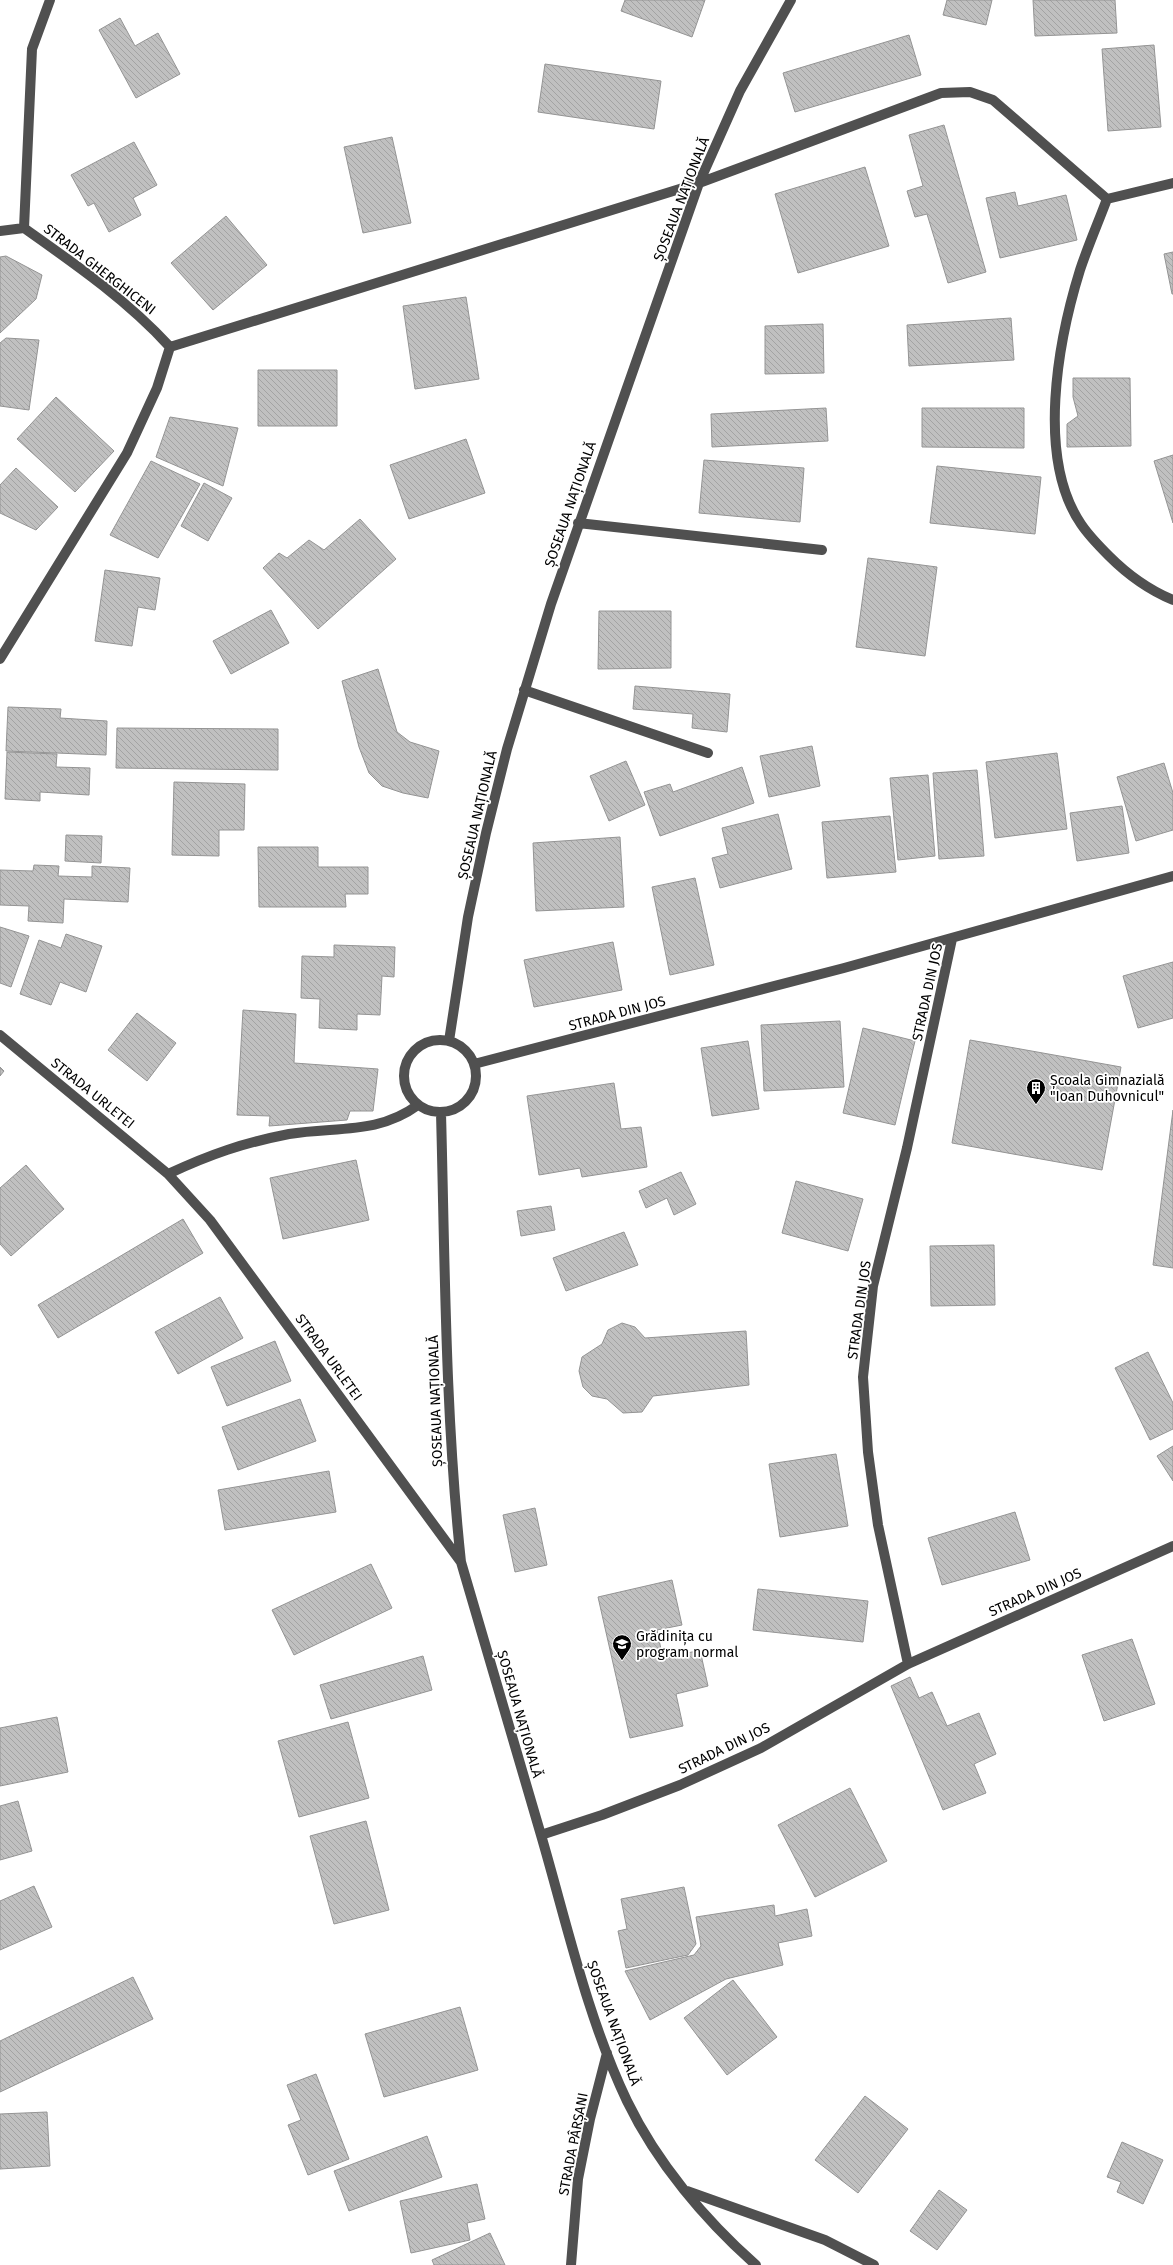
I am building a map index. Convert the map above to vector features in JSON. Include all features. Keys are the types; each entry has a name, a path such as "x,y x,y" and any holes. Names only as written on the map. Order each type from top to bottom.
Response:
{"street":[{"name":"STRADA GHERGHICENI","path":"50,0 32,50 24,228 67,258 143,318 170,346"},
{"name":"ȘOSEAUA NAȚIONALĂ","path":"450,1041 468,917 486,833 524,690 578,523 699,183 740,91 791,0"},
{"path":"0,659 127,453 156,388 170,346 699,183 941,94 970,92 993,100 1107,199"},
{"path":"1107,199 1173,183"},
{"path":"1107,199 1080,270 1060,351 1055,426 1059,470 1069,500 1080,523 1097,545 1122,570 1160,595 1173,600"},
{"path":"0,231 24,228"},
{"path":"578,523 822,550"},
{"path":"524,690 708,753"},
{"name":"STRADA DIN JOS","path":"474,1064 526,1052 952,939 1173,876"},
{"name":"STRADA DIN JOS","path":"908,1664 878,1525 868,1452 863,1377 873,1286 907,1148 952,939"},
{"name":"STRADA URLETEI","path":"0,1035 168,1174 210,1220 461,1562"},
{"path":"437,1040 450,1041 468,1053 474,1064 477,1075 475,1086 470,1096 462,1105 452,1110 441,1113 429,1110 418,1105 409,1096 405,1084 404,1072 408,1060 415,1050 425,1043 437,1040"},
{"path":"168,1174 213,1154 242,1144 292,1134 376,1125 404,1115 418,1105"},
{"name":"ȘOSEAUA NAȚIONALĂ","path":"441,1113 447,1375 454,1498 461,1562 583,1983 607,2053 627,2102 655,2149 684,2190 734,2245 756,2265"},
{"name":"STRADA DIN JOS","path":"541,1835 602,1815 673,1788 761,1748 908,1664 1173,1546"},
{"name":"STRADA PÂRȘANI","path":"571,2265 578,2179 590,2119 607,2053"},
{"path":"684,2190 826,2240 874,2265"}],"building":[{"path":"625,0 705,0 692,37 621,11"},
{"path":"947,0 992,0 986,25 943,15"},
{"path":"1033,0 1115,0 1117,33 1035,36"},
{"path":"120,18 135,46 158,33 180,74 136,98 99,30"},
{"path":"909,35 921,75 795,112 783,73"},
{"path":"1154,45 1161,127 1108,131 1102,49"},
{"path":"545,64 661,81 654,129 538,112"},
{"path":"944,125 986,272 948,283 927,214 915,217 907,191 923,186 909,135"},
{"path":"392,137 411,223 363,233 344,147"},
{"path":"134,142 157,185 133,198 141,215 109,232 94,203 88,206 71,175"},
{"path":"865,167 889,246 798,273 775,194"},
{"path":"1015,192 1018,206 1066,195 1077,240 1000,258 986,198"},
{"path":"226,216 267,265 213,310 171,263"},
{"path":"1173,252 1173,294 1172,294 1164,254"},
{"path":"6,256 42,275 36,299 0,333 0,257"},
{"path":"466,297 479,379 415,389 403,306"},
{"path":"1011,318 1014,360 909,366 907,325"},
{"path":"823,324 824,373 765,374 765,326"},
{"path":"6,338 39,340 29,410 0,406 0,343"},
{"path":"258,370 337,370 337,426 258,426"},
{"path":"1073,378 1130,378 1131,446 1067,447 1067,424 1078,416 1073,397"},
{"path":"56,397 114,451 75,492 17,439"},
{"path":"826,408 828,441 712,447 711,414"},
{"path":"922,408 1024,408 1024,448 922,447"},
{"path":"170,417 238,428 223,486 156,457"},
{"path":"466,439 485,493 409,519 390,465"},
{"path":"1173,455 1173,523 1154,461"},
{"path":"704,460 804,468 800,522 699,513"},
{"path":"151,461 200,484 158,558 110,535"},
{"path":"937,466 1041,477 1035,534 930,523"},
{"path":"16,468 58,507 36,530 0,513 0,485"},
{"path":"204,483 232,498 208,541 181,526"},
{"path":"360,519 396,559 318,629 263,568 279,553 287,558 309,540 324,550"},
{"path":"868,558 937,567 925,656 856,647"},
{"path":"105,570 160,578 155,610 138,607 132,646 95,641"},
{"path":"271,610 289,643 231,674 213,641"},
{"path":"599,611 671,611 671,668 598,669"},
{"path":"378,669 397,732 410,742 439,751 428,798 403,793 382,786 369,773 359,747 342,681"},
{"path":"635,686 730,694 727,732 692,728 693,714 633,709"},
{"path":"8,707 61,709 60,718 107,721 106,755 6,751"},
{"path":"117,728 278,729 278,770 116,768"},
{"path":"812,746 820,786 769,797 760,756"},
{"path":"7,752 57,754 56,767 90,768 89,795 40,792 40,801 5,799"},
{"path":"1057,753 1067,829 995,838 986,762"},
{"path":"626,761 645,805 609,821 590,776"},
{"path":"1164,763 1173,793 1173,830 1136,841 1117,777"},
{"path":"742,767 754,803 660,836 644,792 670,784 673,792"},
{"path":"977,770 984,856 939,859 933,773"},
{"path":"928,775 935,856 898,860 890,778"},
{"path":"174,782 245,784 244,830 219,830 219,856 172,855"},
{"path":"1122,806 1129,853 1077,861 1070,813"},
{"path":"778,814 792,869 720,888 712,858 728,854 722,828"},
{"path":"890,816 896,872 827,878 822,822"},
{"path":"66,835 102,836 101,863 65,861"},
{"path":"620,837 624,907 536,911 533,843"},
{"path":"258,847 318,847 318,867 368,867 368,894 345,894 346,907 259,907"},
{"path":"34,865 59,866 58,876 92,877 92,866 130,868 128,902 64,899 63,923 28,921 29,906 0,905 0,870 33,871"},
{"path":"695,878 714,965 670,975 652,887"},
{"path":"0,927 29,936 11,987 0,983"},
{"path":"66,934 102,946 86,992 60,982 51,1005 20,994 39,940 61,948"},
{"path":"613,942 622,990 534,1007 524,960"},
{"path":"334,945 395,947 394,977 382,976 380,1015 357,1014 357,1030 319,1028 320,999 301,998 302,956 334,957"},
{"path":"1173,962 1173,1018 1138,1028 1123,976"},
{"path":"243,1010 296,1014 294,1063 378,1069 373,1111 350,1111 347,1120 269,1126 270,1116 237,1115"},
{"path":"137,1013 176,1043 147,1081 108,1050"},
{"path":"840,1021 844,1087 764,1091 761,1025"},
{"path":"863,1028 915,1041 895,1125 843,1113"},
{"name":"Școala Gimnazială \"Ioan Duhovnicul\"","path":"970,1040 1121,1067 1102,1170 952,1143"},
{"path":"748,1041 759,1109 712,1116 701,1048"},
{"path":"0,1067 4,1071 0,1076"},
{"path":"614,1083 621,1129 641,1127 647,1167 582,1177 580,1168 539,1175 527,1096"},
{"name":"Școala Gimnazială \"Ioan Duhovnicul\"","path":"1173,1110 1173,1268 1153,1265"},
{"path":"356,1160 369,1220 283,1239 270,1178"},
{"path":"26,1165 64,1209 11,1256 0,1244 0,1188"},
{"path":"681,1172 696,1204 674,1215 667,1198 646,1208 639,1191"},
{"path":"796,1181 863,1199 848,1251 782,1233"},
{"path":"551,1206 555,1230 521,1236 517,1211"},
{"path":"183,1219 203,1253 58,1338 38,1305"},
{"path":"624,1232 638,1265 566,1291 553,1258"},
{"path":"994,1245 995,1305 931,1306 930,1246"},
{"path":"220,1297 243,1338 178,1374 155,1332"},
{"path":"622,1323 635,1327 645,1338 746,1331 749,1385 653,1396 642,1412 623,1413 607,1399 592,1396 583,1387 579,1371 582,1357 602,1344 608,1330"},
{"path":"275,1341 291,1381 227,1406 211,1367"},
{"path":"1148,1352 1173,1403 1173,1429 1150,1440 1115,1368"},
{"path":"300,1399 316,1441 238,1470 222,1427"},
{"path":"1173,1446 1173,1481 1157,1456"},
{"path":"836,1454 848,1526 780,1537 769,1464"},
{"path":"329,1471 336,1512 225,1530 218,1490"},
{"path":"535,1508 547,1565 515,1572 503,1515"},
{"path":"1015,1512 1030,1560 942,1585 928,1538"},
{"path":"371,1564 392,1608 294,1655 272,1610"},
{"path":"672,1580 682,1625 657,1630 663,1659 700,1650 708,1686 676,1694 683,1726 630,1738 598,1597"},
{"path":"758,1589 868,1601 863,1642 753,1630"},
{"path":"1132,1639 1155,1704 1104,1721 1082,1655"},
{"path":"423,1656 432,1690 331,1719 320,1685"},
{"path":"910,1677 919,1698 932,1692 947,1726 979,1713 996,1754 974,1764 986,1793 943,1810 891,1686"},
{"path":"57,1717 68,1772 0,1786 0,1728"},
{"path":"348,1722 369,1798 299,1817 278,1741"},
{"path":"850,1788 887,1861 815,1897 778,1825"},
{"path":"18,1801 32,1851 0,1860 0,1806"},
{"path":"366,1821 389,1910 334,1924 310,1836"},
{"path":"34,1886 52,1927 0,1950 0,1901"},
{"path":"684,1887 696,1944 688,1955 626,1968 618,1931 627,1929 621,1899"},
{"path":"774,1905 775,1916 807,1909 812,1936 778,1943 783,1965 726,1979 650,2020 625,1971 694,1955 701,1946 696,1917"},
{"path":"133,1977 153,2019 0,2092 0,2041"},
{"path":"733,1980 777,2037 727,2075 684,2018"},
{"path":"460,2007 478,2070 384,2097 365,2034"},
{"path":"316,2074 349,2159 308,2175 288,2125 301,2120 287,2085"},
{"path":"865,2096 908,2129 858,2193 815,2160"},
{"path":"47,2112 50,2166 0,2169 0,2114"},
{"path":"427,2136 442,2177 349,2211 334,2171"},
{"path":"1122,2142 1163,2160 1143,2204 1117,2192 1121,2182 1107,2177"},
{"path":"477,2184 485,2219 467,2223 470,2240 411,2253 400,2201"},
{"path":"939,2190 967,2210 937,2250 910,2231"},
{"path":"490,2233 505,2265 434,2265 432,2260"}],"place":[{"name":"Școala Gimnazială \"Ioan Duhovnicul\"","path":"1036,1105"},
{"name":"Grădinița cu program normal","path":"622,1661"}]}
